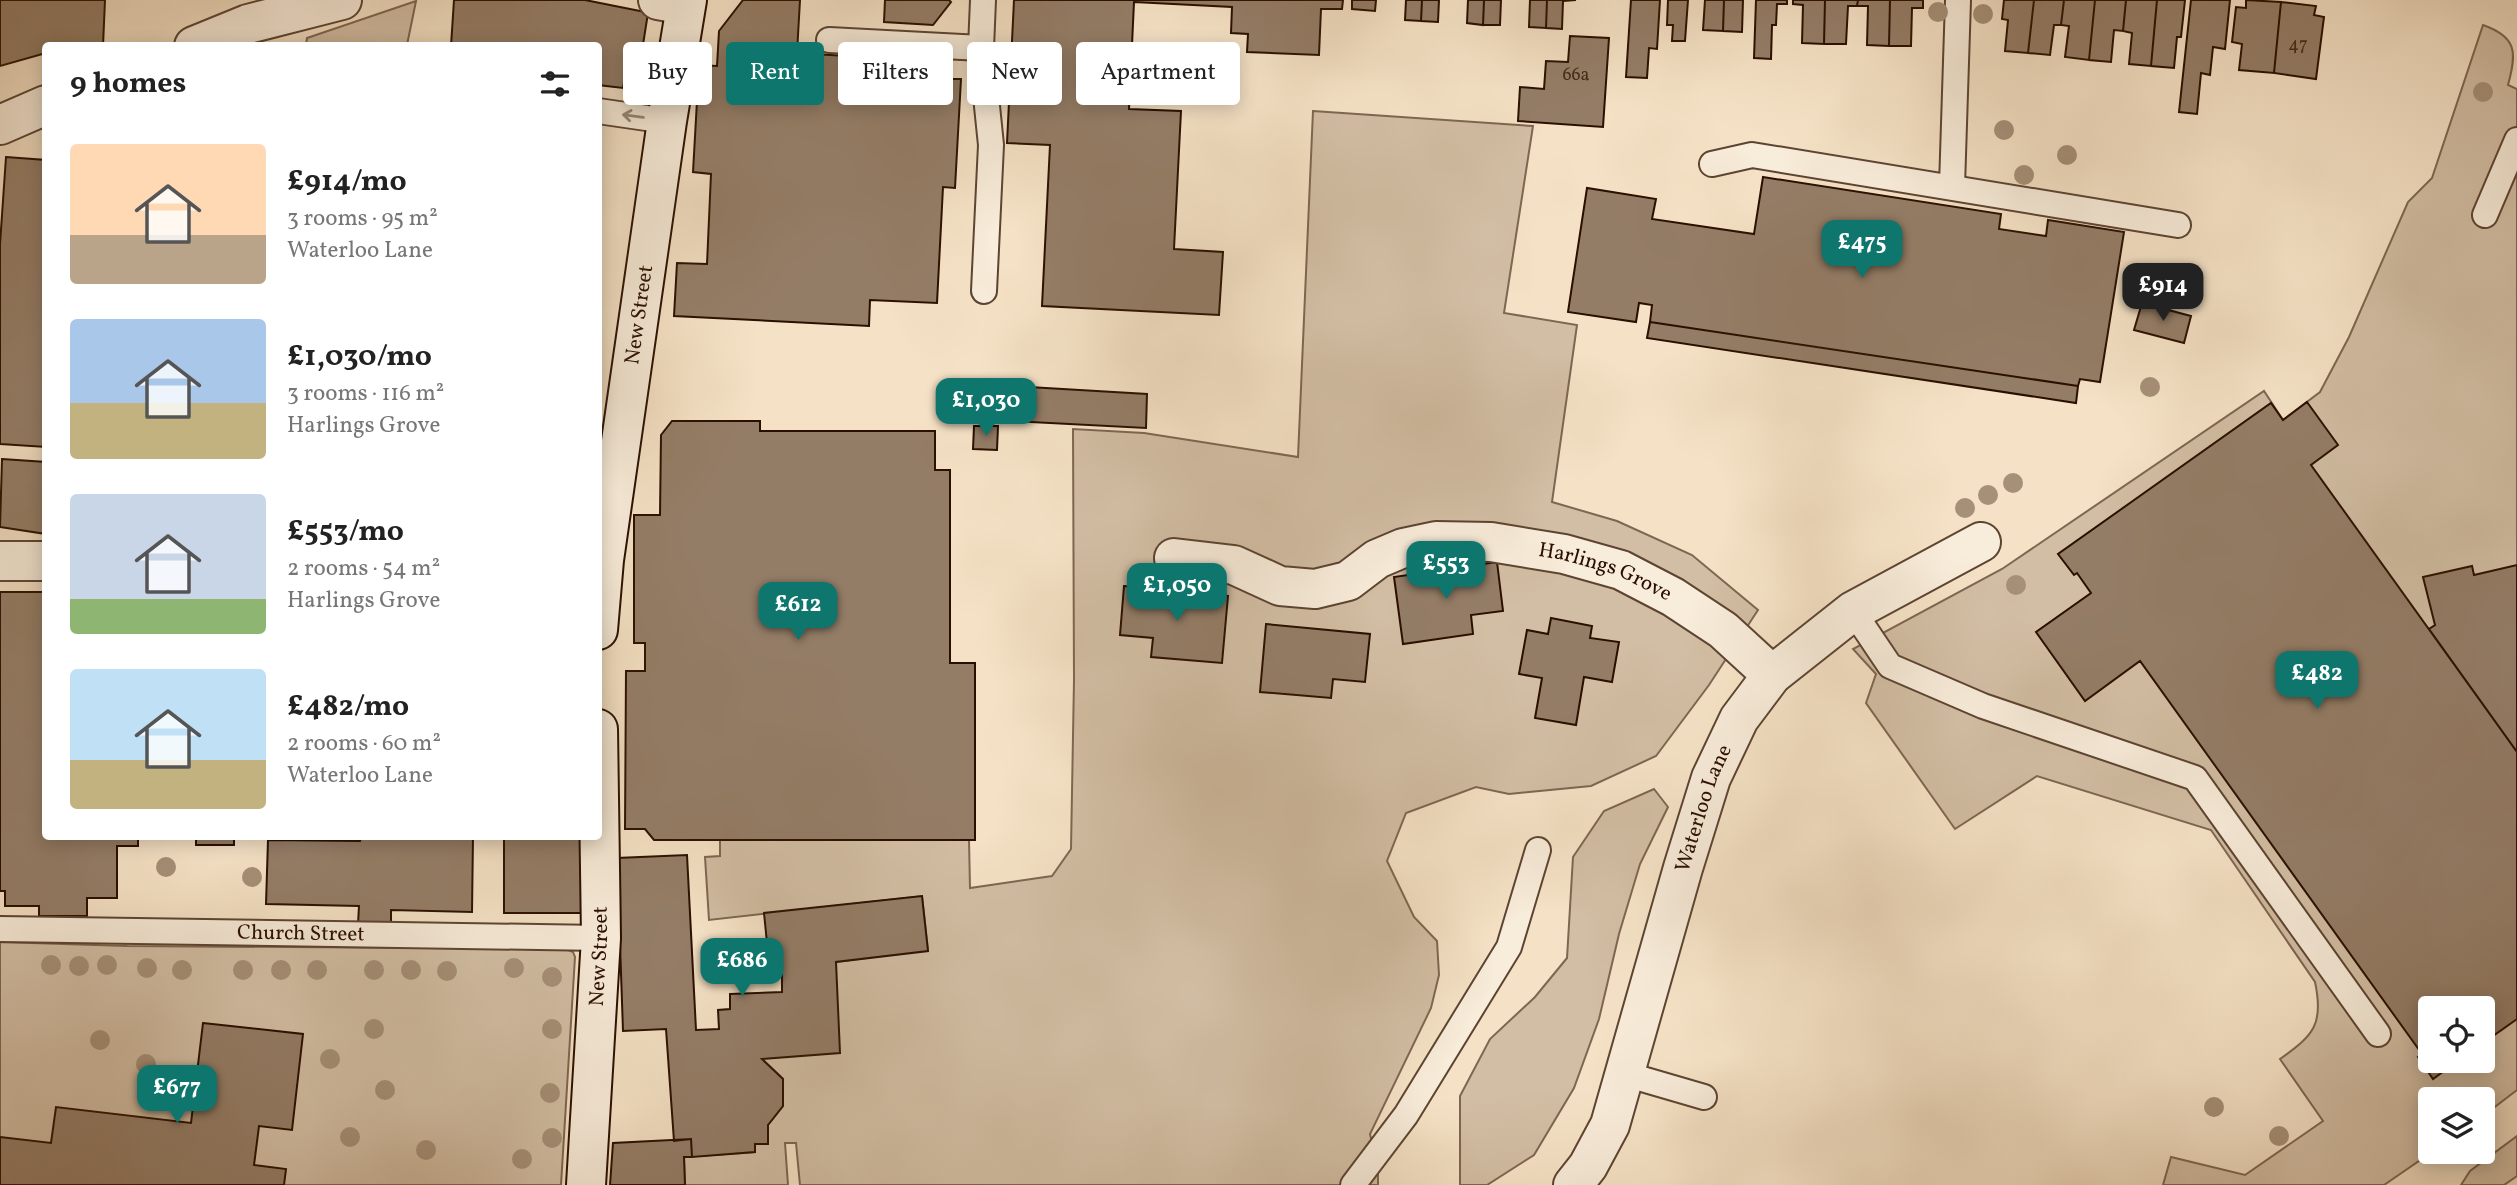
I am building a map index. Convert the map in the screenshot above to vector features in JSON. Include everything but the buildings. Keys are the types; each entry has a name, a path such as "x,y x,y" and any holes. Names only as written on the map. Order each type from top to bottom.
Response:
{"street":[{"path":"204,42 248,24 342,0"},
{"name":"New Street","path":"602,553 667,121 677,2"},
{"path":"0,125 42,106"},
{"name":"Harlings Grove","path":"1174,558 1234,565 1280,586 1315,589 1348,580 1377,559 1403,548 1436,541 1491,542 1564,554 1621,570 1673,597 1723,630 1772,675"},
{"name":"Waterloo Lane","path":"1573,1185 1588,1166 1610,1125 1711,778 1739,719 1772,675 1853,611 1981,542"},
{"path":"0,561 42,561"},
{"name":"New Street","path":"586,1185 601,939 600,840"}],"lane":[{"path":"981,42 983,0"},
{"path":"1952,186 1958,0"},
{"path":"829,40 967,47"},
{"path":"984,291 991,145 987,105"},
{"path":"602,112 667,121"},
{"path":"2485,215 2517,139"},
{"path":"1712,164 1752,155 2178,225"},
{"path":"1853,611 1891,666 1983,706 2195,778 2378,1034"},
{"path":"1353,1185 1406,1115 1509,947 1538,850"},
{"name":"Church Street","path":"0,929 601,939"},
{"path":"1625,1074 1704,1097"}],"shaded area":[{"path":"416,1 408,42 306,42 307,38"},
{"path":"2483,25 2494,30 2503,35 2512,47 2513,63 2508,85 2517,89 2517,1090 2495,1107 2495,1087 2418,1087 2418,1162 2384,1185 2163,1185 2171,1157 2245,1175 2323,1121 2280,1059 2301,1043 2314,1027 2318,1008 2315,982 2211,830 2037,776 1955,829 1866,703 1876,674 1853,649 2002,569 2264,391 2283,420 2320,392 2349,337 2408,202 2432,178"},
{"path":"1313,111 1533,126 1504,313 1577,325 1552,502 1617,521 1692,555 1758,610 1709,685 1656,756 1591,786 1509,794 1476,787 1406,813 1387,861 1414,917 1437,941 1439,975 1431,1008 1370,1134 1378,1168 1378,1185 800,1185 796,1143 785,1143 788,1185 685,1185 684,1157 755,1152 755,1144 768,1143 768,1125 783,1106 783,1079 762,1059 836,962 928,950 922,896 709,920 705,857 720,856 720,840 969,840 970,888 1052,876 1071,849 1074,680 1073,429 1144,433 1298,457"},
{"path":"1654,789 1668,807 1640,864 1619,934 1599,1019 1574,1088 1534,1155 1487,1185 1460,1185 1460,1096 1490,1039 1535,997 1567,958 1573,857 1604,811"},
{"path":"0,942 127,946 566,949 573,952 575,957 561,1185 0,1185"},
{"path":"2517,1136 2517,1176 2504,1185 2461,1185 2470,1171 2479,1164 2495,1164 2495,1152"}]}
